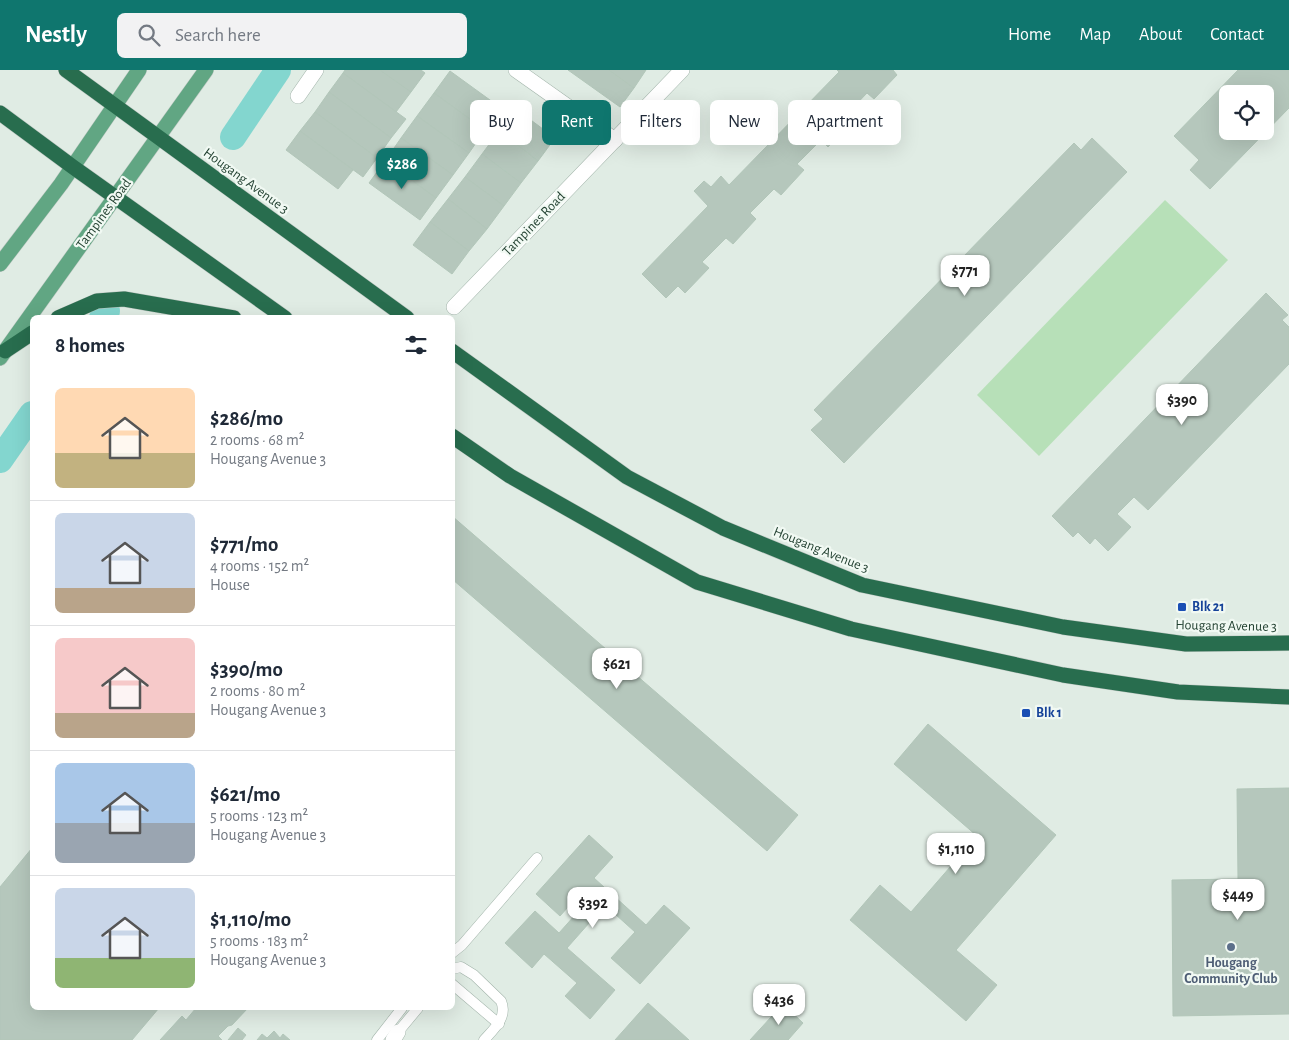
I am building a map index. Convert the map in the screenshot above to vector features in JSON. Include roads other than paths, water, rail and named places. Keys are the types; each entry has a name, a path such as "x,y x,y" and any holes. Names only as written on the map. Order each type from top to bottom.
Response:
{"highway":[{"name":"Hougang Avenue 3","path":"66,70 403,315"},
{"path":"0,113 281,315"},
{"path":"65,315 97,301 124,299 217,315"},
{"path":"3,355 30,335"},
{"name":"Hougang Avenue 3","path":"455,353 627,477 723,528 862,585 1063,627 1186,644 1289,643"},
{"path":"455,438 510,476 697,582 851,629 1063,675 1178,692 1289,697"}],"main road":[{"path":"0,264 73,167 139,70"},
{"name":"Tampines Road","path":"32,315 206,70"},
{"name":"Tampines Road","path":"3,355 30,317"}],"street":[{"path":"298,96 316,70"},
{"path":"516,70 615,140"},
{"name":"Tampines Road","path":"454,307 682,70"}],"lane":[{"path":"455,951 462,945 537,858"},
{"path":"455,968 461,967 474,975 501,1001 503,1006 499,1024 484,1040"},
{"path":"455,987 499,1024"},
{"path":"377,1040 400,1010"},
{"path":"395,1036 416,1010"}],"waterway":[{"path":"233,137 278,70"},
{"path":"104,315 107,311"},
{"path":"0,460 30,417"}],"place":[{"name":"Blk 21","path":"1182,607"},
{"name":"Blk 1","path":"1026,713"},
{"name":"Hougang Community Club","path":"1231,947"}]}
